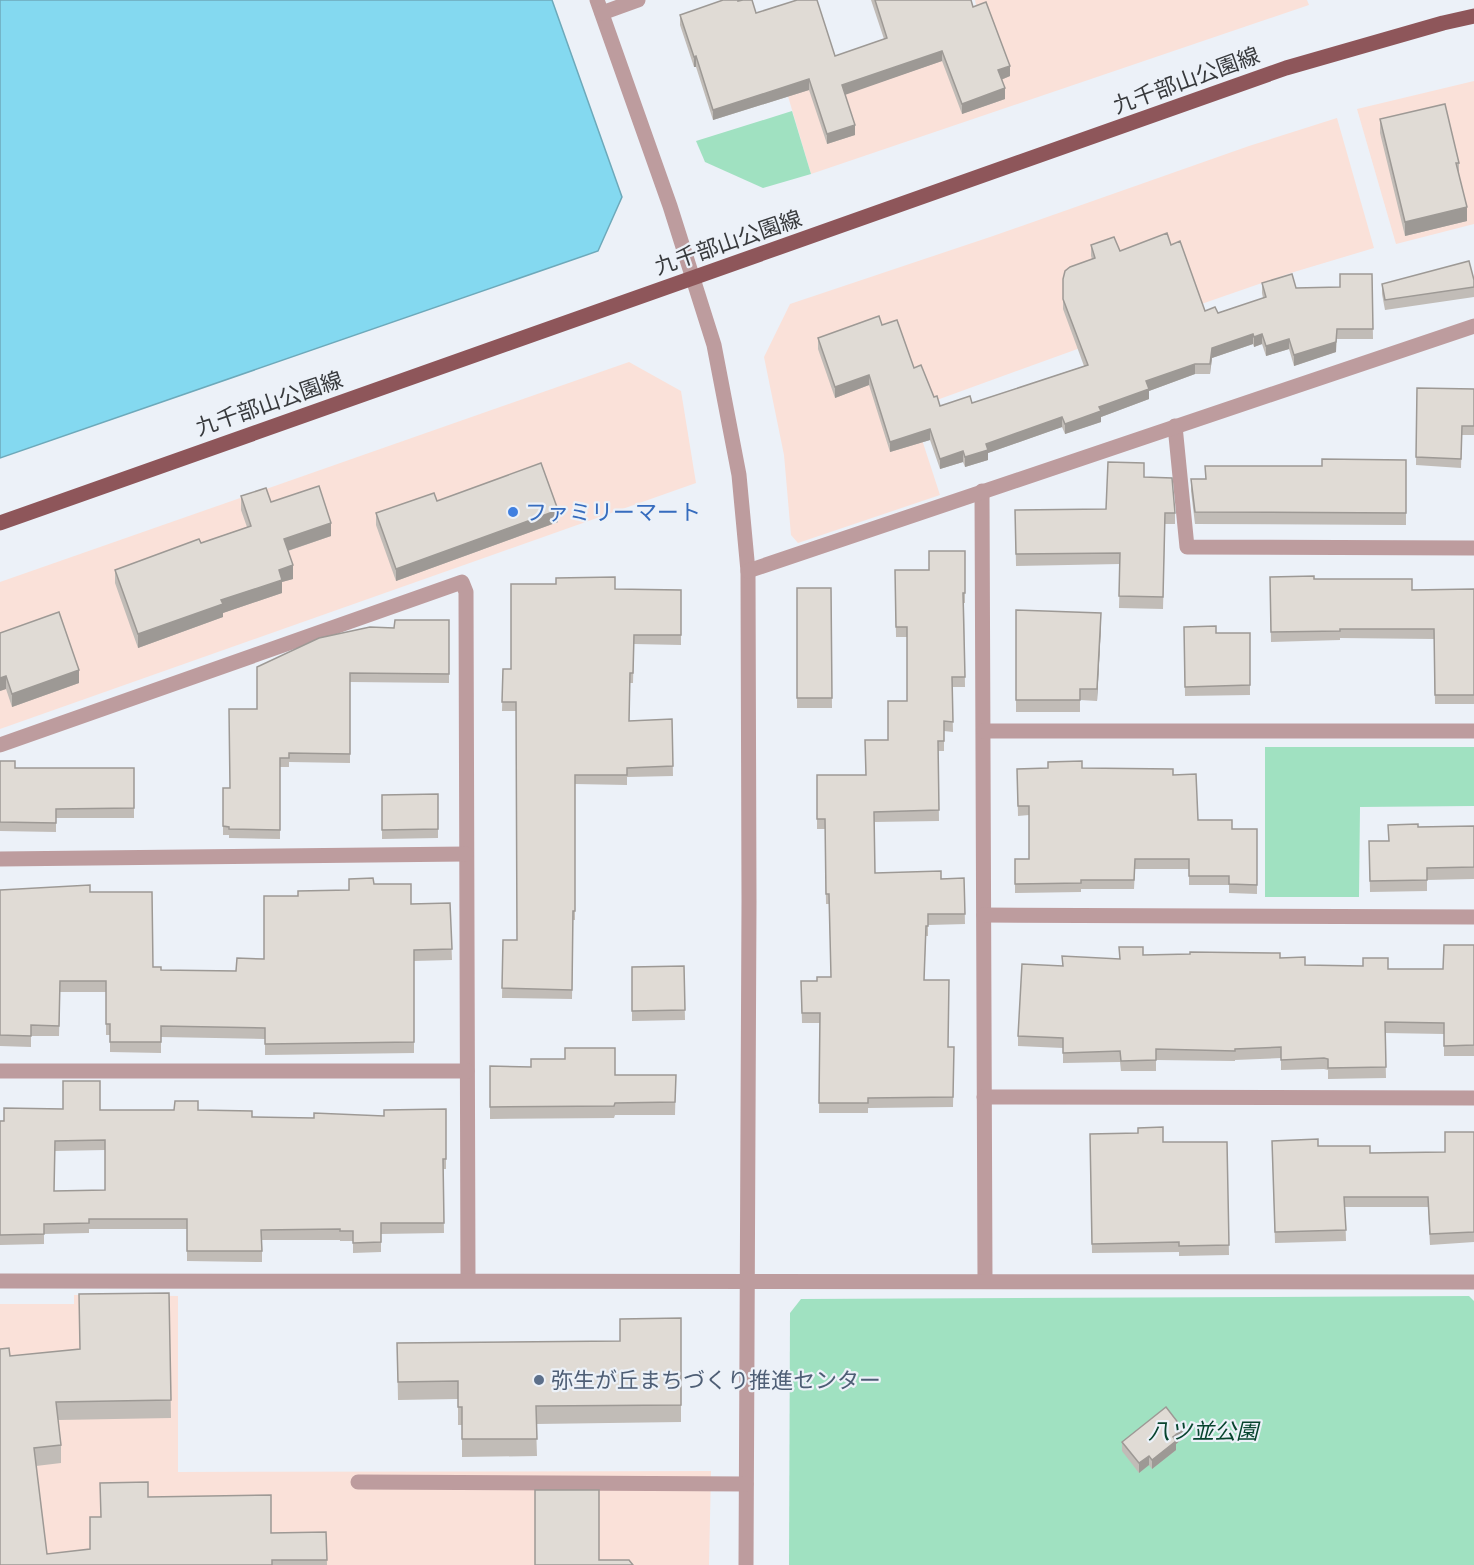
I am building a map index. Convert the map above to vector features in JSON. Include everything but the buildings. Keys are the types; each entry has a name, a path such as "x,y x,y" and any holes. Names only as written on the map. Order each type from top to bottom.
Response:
{"main road":[{"name":"九千部山公園線","path":"0,523 1286,68 1443,22 1474,16"}],"street":[{"path":"638,0 600,6 670,206 691,279 714,345 740,475 748,571 750,901 746,1565"},
{"path":"748,571 1474,326"},
{"path":"1175,426 1187,547 1474,548"},
{"path":"982,491 985,1281"},
{"path":"0,745 462,582 466,592 468,1280"},
{"path":"984,731 1474,731"},
{"path":"0,859 466,854"},
{"path":"984,915 1474,917"},
{"path":"0,1071 467,1071"},
{"path":"984,1097 1474,1098"},
{"path":"0,1281 1474,1282"},
{"path":"358,1482 746,1484"}],"shaded area":[{"path":"975,0 1307,0 1309,5 811,174 782,76 976,5"},
{"path":"1474,81 1474,224 1396,244 1357,109"},
{"path":"1337,118 1374,248 1210,301 912,409 940,495 798,543 791,535 784,455 764,357 790,304 1249,146"},
{"path":"629,362 681,391 696,483 0,729 0,582"},
{"path":"74,1295 178,1296 178,1472 711,1471 709,1565 0,1565 0,1304 74,1304"}],"green space":[{"path":"792,111 811,174 763,188 705,162 696,141"},
{"path":"1265,747 1474,747 1474,806 1360,807 1359,897 1265,897"},
{"name":"八ツ並公園","path":"1469,1296 1474,1301 1474,1565 789,1565 790,1313 801,1299"}],"water":[{"path":"0,0 552,0 622,197 598,251 0,458"}],"place":[{"name":"ファミリーマート","path":"513,512"},
{"name":"弥生が丘まちづくり推進センター","path":"539,1380"}]}
